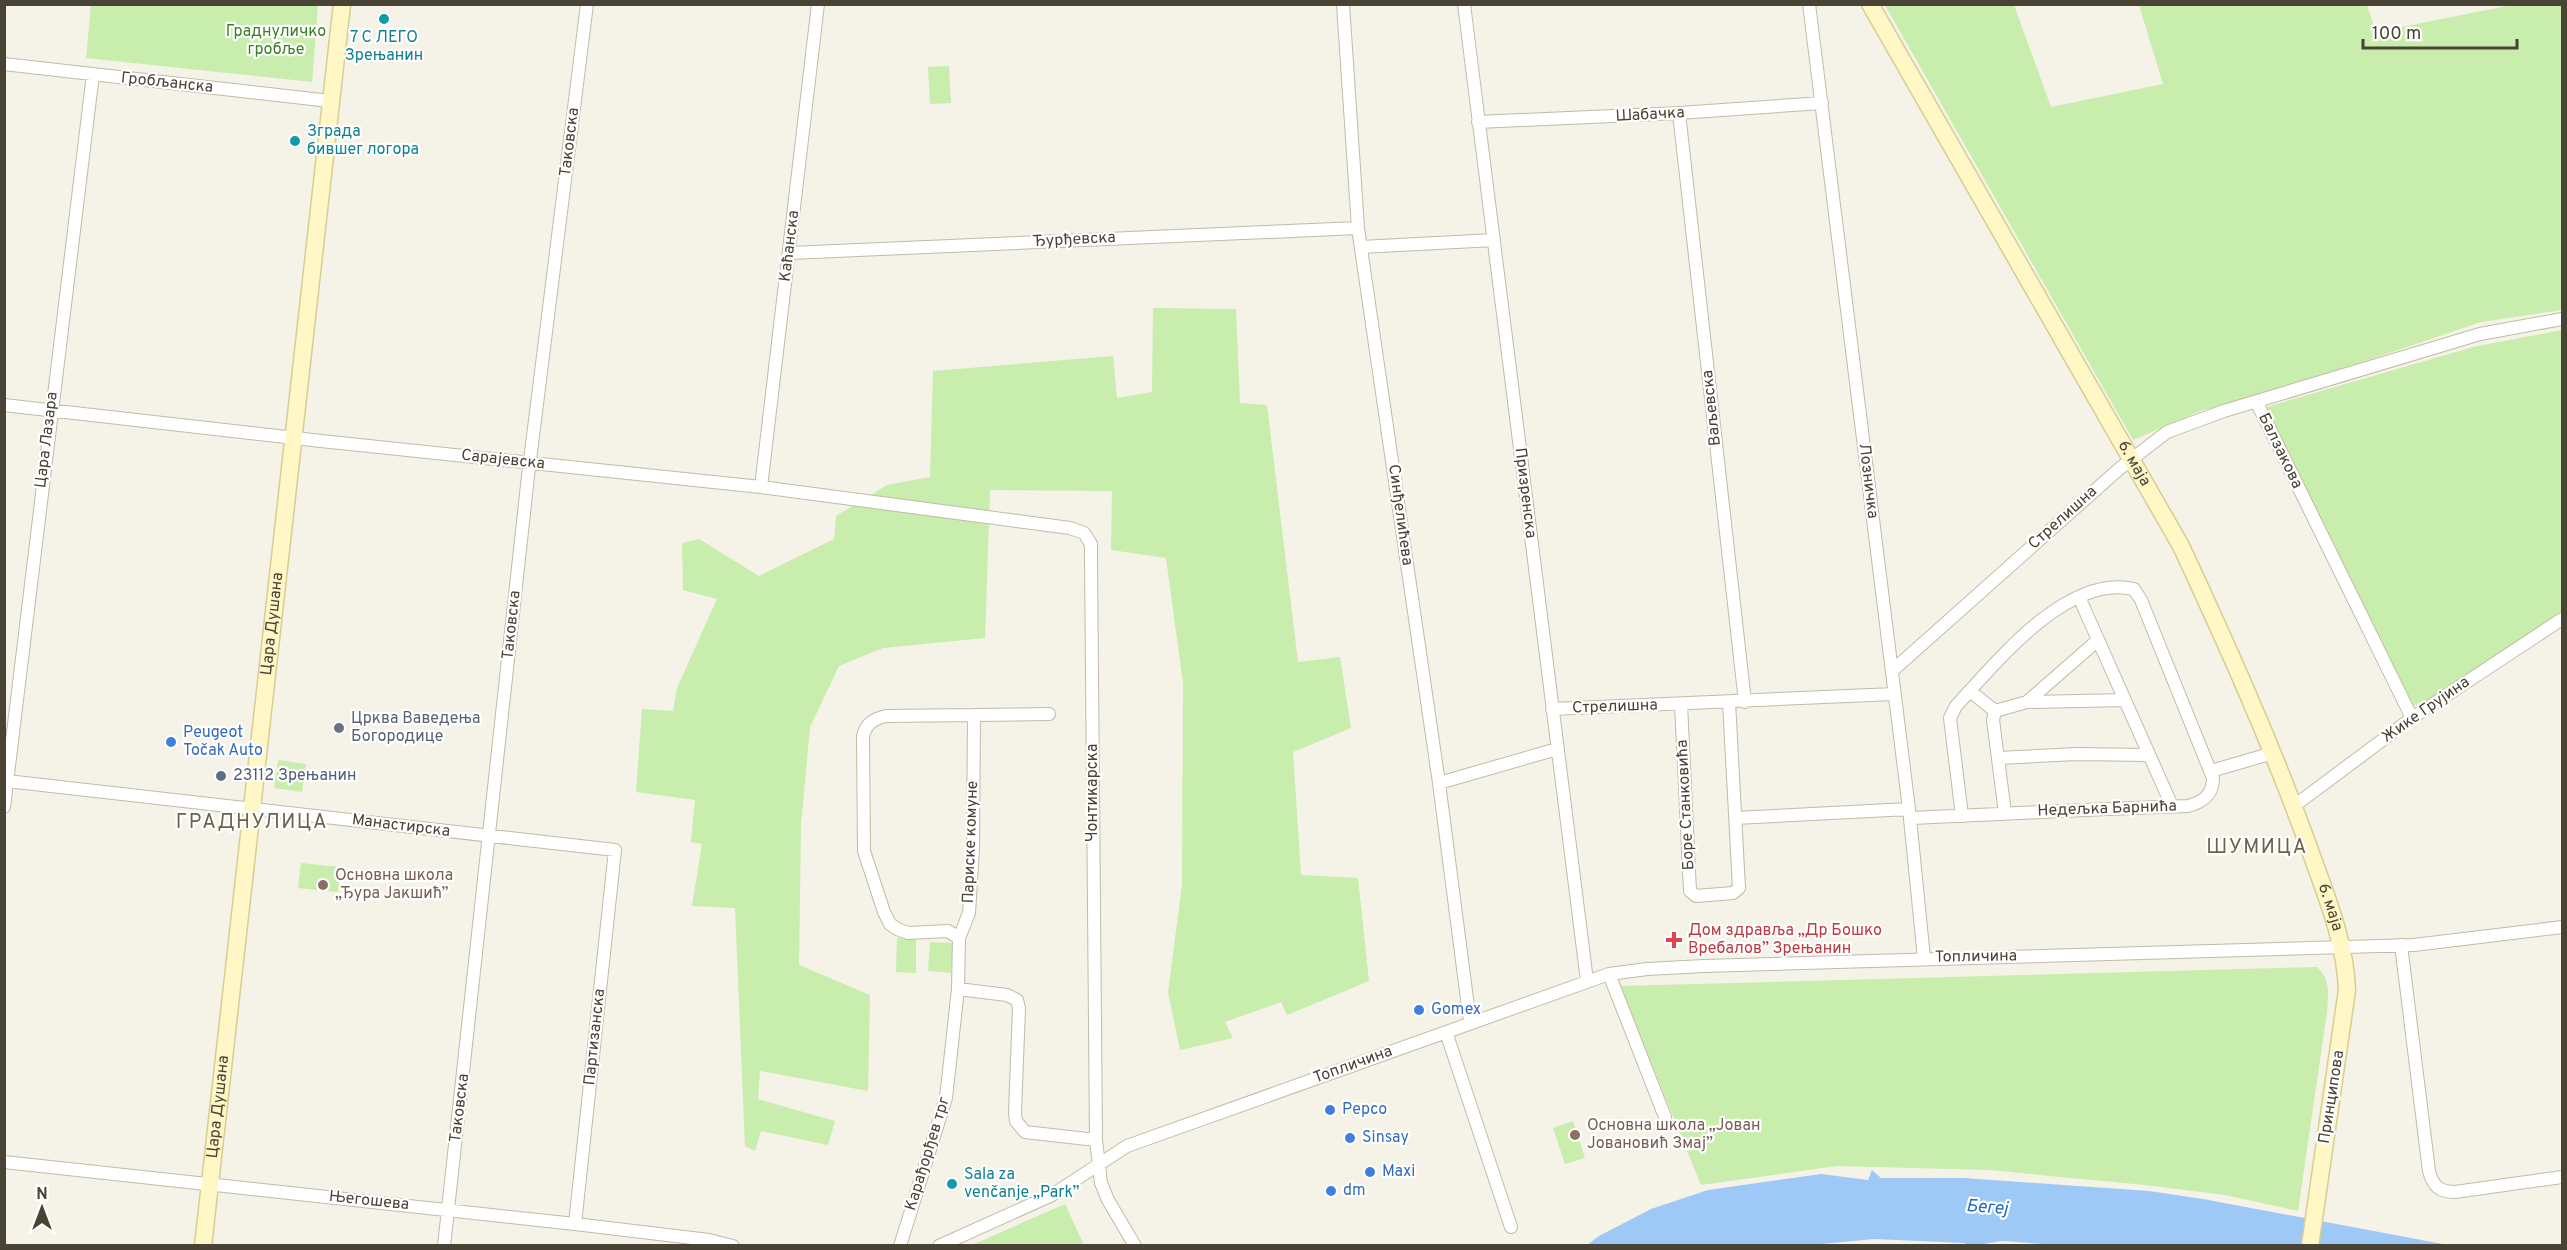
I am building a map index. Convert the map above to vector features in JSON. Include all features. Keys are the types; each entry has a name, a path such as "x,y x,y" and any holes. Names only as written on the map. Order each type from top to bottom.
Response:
{"street":[{"name":"Цара Душана","path":"203,1245 254,809 342,4"},
{"name":"Таковска","path":"444,1245 471,1020 488,836 530,462 587,4"},
{"name":"Каћанска","path":"760,487 790,253 818,4"},
{"name":"Синђелићева","path":"1343,4 1358,228 1439,783 1470,1022"},
{"name":"Призренска","path":"1464,4 1587,981"},
{"name":"Лозничка","path":"1809,4 1910,814 1924,958"},
{"name":"6. маја","path":"1870,4 2181,546 2212,611 2273,753 2294,806 2343,948"},
{"name":"Гробљанска","path":"4,64 330,101"},
{"name":"Цара Лазара","path":"4,807 93,74"},
{"name":"Шабачка","path":"1478,122 1679,113 1822,103"},
{"name":"Ваљевска","path":"1679,113 1745,702"},
{"name":"Ђурђевска","path":"790,253 1358,228"},
{"path":"1361,247 1494,240"},
{"name":"Балзакова","path":"2412,718 2257,403 2480,334 2562,319"},
{"name":"Стрелишна","path":"1892,671 2130,459 2175,429 2224,411 2257,403"},
{"name":"Сарајевска","path":"4,405 760,487 1001,519"},
{"name":"Чонтикарска","path":"1001,519 1077,530 1084,532 1091,544 1096,1140"},
{"path":"1962,816 1950,718 1956,706 2013,647 2053,610 2079,597 2108,587 2134,589 2138,594 2211,771 2273,753"},
{"path":"2079,597 2172,806"},
{"name":"Жике Грујина","path":"2294,806 2412,718 2562,619"},
{"path":"2027,702 2098,640"},
{"path":"1970,691 1995,711"},
{"name":"Стрелишна","path":"1552,709 1894,694"},
{"path":"1995,711 2027,702 2125,700"},
{"name":"Боре Станковића","path":"1681,704 1690,891 1696,896 1733,893 1739,888 1729,702"},
{"path":"1995,711 1993,720 2005,813"},
{"path":"959,938 948,931 908,933 890,924 884,912 864,851 862,736 870,722 886,716 1049,714"},
{"name":"Париске комуне","path":"959,938 969,913 972,871 974,715"},
{"path":"1439,783 1557,749"},
{"path":"1998,758 2076,754 2149,755"},
{"name":"Недељка Барнића","path":"1910,814 1962,816 2188,806 2204,800 2213,783 2211,771"},
{"name":"Манастирска","path":"8,781 615,850"},
{"path":"1735,818 1910,814"},
{"name":"Партизанска","path":"575,1224 615,850"},
{"name":"Топличина","path":"1099,1162 1127,1146 1470,1022 1609,975 1647,969 1704,966 1924,958 2343,948 2401,945 2562,927"},
{"name":"Карађорђев трг","path":"900,1245 946,1098 958,989 959,938"},
{"path":"2401,945 2416,1080 2429,1171 2434,1185 2444,1192 2455,1192 2562,1177"},
{"name":"Принципова","path":"2310,1245 2346,1005 2343,948"},
{"path":"1609,975 1665,1117"},
{"path":"958,989 1007,995 1017,1000 1015,1113 1019,1127 1026,1132 1096,1140 1104,1192 1135,1245"},
{"path":"1446,1032 1511,1227"},
{"name":"Његошева","path":"4,1162 449,1209 710,1240 733,1245"},
{"path":"939,1245 1052,1195 1099,1162"}],"green space":[{"name":"Граднуличко гробље","path":"91,5 318,5 312,82 86,58"},
{"path":"1885,5 2014,5 2051,107 2163,84 2139,5 2367,5 2376,32 2512,5 2562,5 2562,310 2481,322 2247,401 2203,410 2133,440"},
{"path":"949,66 951,103 930,104 928,67"},
{"path":"1153,308 1236,309 1240,403 1267,405 1298,662 1340,657 1351,728 1293,752 1301,875 1358,878 1369,981 1287,1015 1281,1002 1225,1022 1233,1038 1180,1050 1168,992 1182,885 1183,683 1166,558 1111,550 1112,491 990,490 985,638 883,648 839,666 810,727 801,825 799,965 870,995 868,1091 760,1071 758,1099 835,1121 828,1145 761,1131 755,1151 745,1146 735,908 692,906 702,844 691,842 695,800 636,792 642,709 673,711 677,688 717,599 683,590 682,543 699,539 759,576 834,539 836,516 887,485 930,477 933,371 1113,356 1117,398 1152,392"},
{"path":"2562,330 2562,618 2421,707 2411,704 2351,579 2263,408 2473,347"},
{"path":"278,760 306,764 302,792 274,788"},
{"path":"301,863 340,867 338,892 298,888"},
{"path":"897,938 916,938 916,973 896,972"},
{"path":"930,942 953,943 951,973 928,971"},
{"path":"2317,967 2327,982 2327,1012 2298,1211 2225,1195 1989,1170 1837,1166 1701,1185 1620,986"},
{"path":"1573,1121 1585,1158 1565,1164 1553,1128"},
{"path":"1065,1204 1084,1245 972,1245"}],"water":[{"name":"Бегеј","path":"1872,1170 1881,1178 1964,1178 2149,1191 2448,1245 2070,1246 2002,1241 1971,1246 1964,1243 1874,1239 1802,1246 1586,1246 1599,1236 1651,1209 1708,1190 1821,1174 1868,1180"}],"place":[{"name":"7 С ЛЕГО Зрењанин","path":"384,19"},
{"name":"Зграда бившег логора","path":"295,141"},
{"name":"Црква Ваведења Богородице","path":"339,728"},
{"name":"Peugeot Točak Auto","path":"171,742"},
{"name":"23112 Зрењанин","path":"221,776"},
{"name":"Основна школа „Ђура Јакшић”","path":"323,885"},
{"name":"Дом здравља „Др Бошко Вребалов” Зрењанин","path":"1674,940"},
{"name":"Gomex","path":"1419,1010"},
{"name":"Pepco","path":"1330,1110"},
{"name":"Основна школа „Јован Јовановић Змај”","path":"1575,1135"},
{"name":"Sinsay","path":"1350,1138"},
{"name":"Maxi","path":"1370,1172"},
{"name":"Sala za venčanje „Park”","path":"952,1184"},
{"name":"dm","path":"1331,1191"}],"district":[{"name":"ГРАДНУЛИЦА","path":"252,823"},
{"name":"ШУМИЦА","path":"2257,848"}]}
